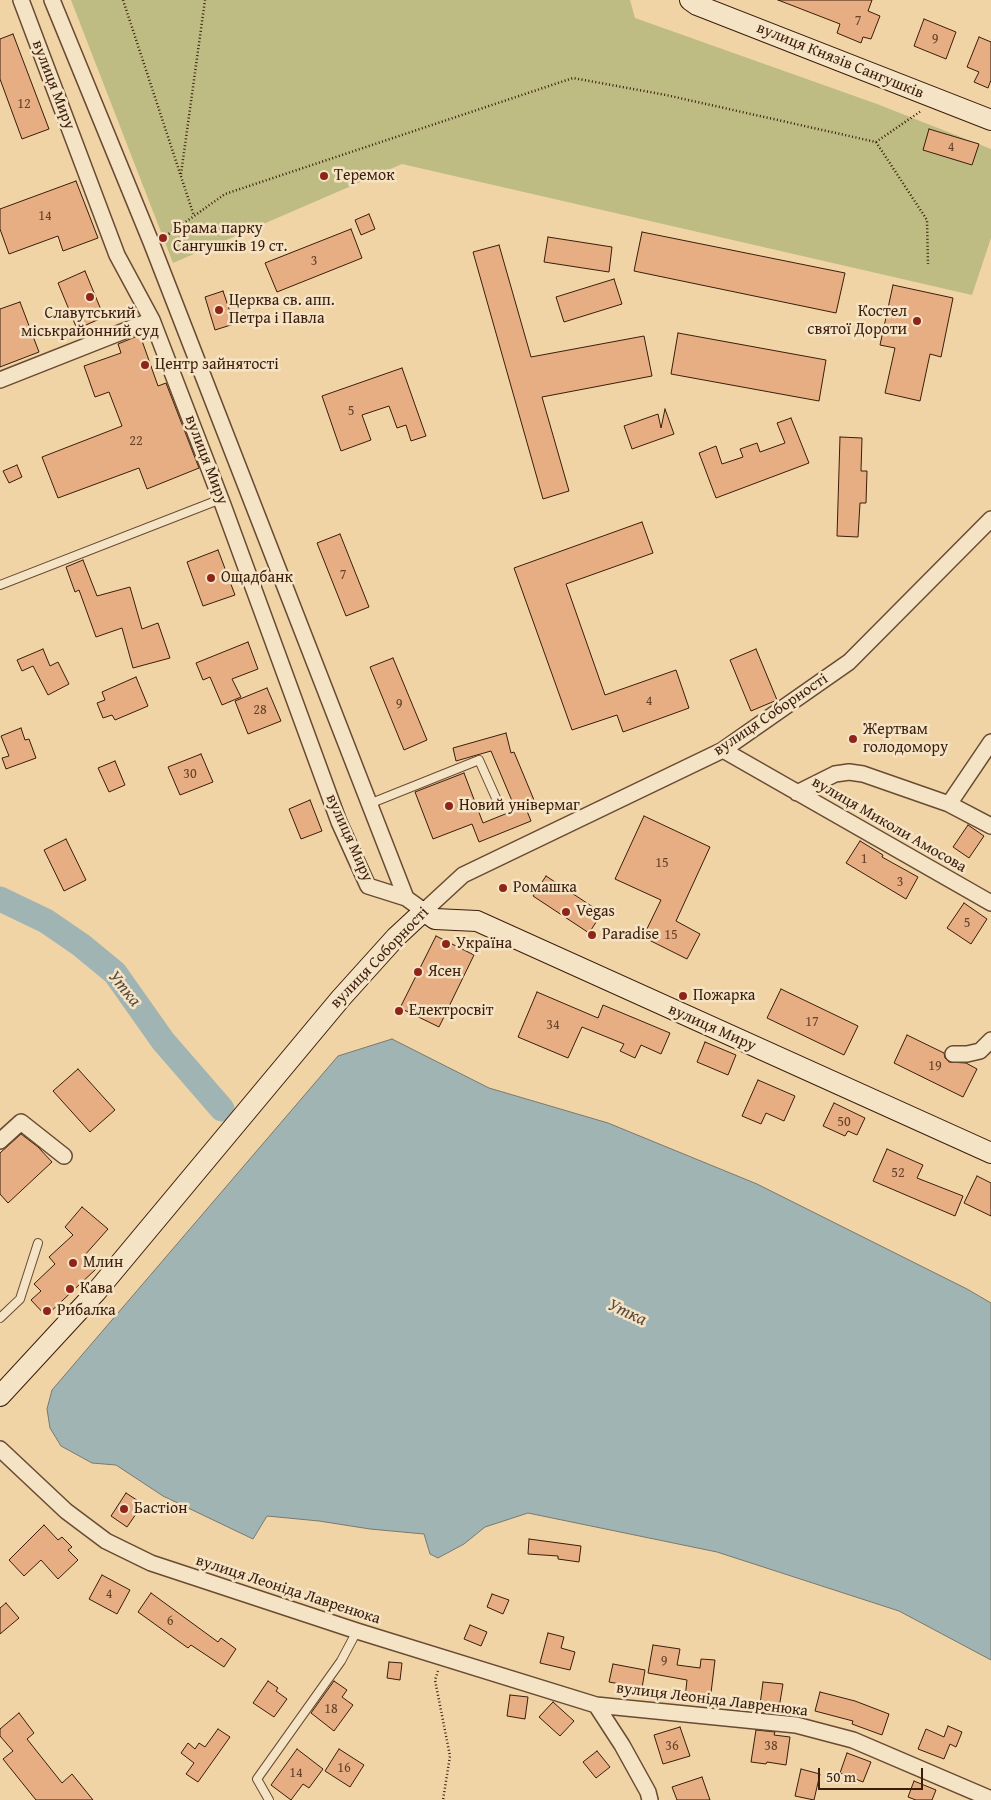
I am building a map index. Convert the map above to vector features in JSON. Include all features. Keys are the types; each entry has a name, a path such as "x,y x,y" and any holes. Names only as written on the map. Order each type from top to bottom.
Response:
{"main road":[{"name":"вулиця Князів Сангушків","path":"690,0 697,5 991,120"},
{"name":"вулиця Миру","path":"424,911 435,919 477,922 991,1153"},
{"name":"вулиця Соборності","path":"0,1396 96,1292 341,998 396,937 424,911"}],"street":[{"name":"вулиця Миру","path":"21,0 117,255 152,320 221,499 339,822 368,886 406,898 424,911"},
{"name":"вулиця Миру","path":"52,0 151,242 406,898"},
{"path":"0,380 152,320"},
{"name":"вулиця Соборності","path":"424,911 463,876 723,750 849,662 991,519"},
{"path":"949,804 991,742"},
{"name":"вулиця Миколи Амосова","path":"723,750 991,903"},
{"name":"вулиця Миколи Амосова","path":"796,792 835,774 849,772 864,774 949,804 991,826"},
{"path":"953,1054 967,1054 980,1051 991,1040"},
{"path":"0,1141 21,1122 64,1156"},
{"name":"вулиця Леоніда Лавренюка","path":"0,1449 66,1511 106,1541 151,1563 357,1631 596,1705 796,1725 853,1740 991,1798"},
{"name":"вулиця Леоніда Лавренюка","path":"596,1705 622,1745 648,1792 650,1800"}],"lane":[{"path":"0,585 221,499"},
{"path":"369,804 479,760 500,807"},
{"path":"0,1318 20,1299 38,1243"},
{"path":"269,1800 257,1779 341,1661 357,1631"}],"path":[{"path":"123,0 194,216"},
{"path":"180,175 204,0"},
{"path":"151,242 163,238 225,194 573,78 666,96 876,142 927,220 928,264"},
{"path":"876,142 937,100"},
{"path":"442,1658 435,1680 450,1756 442,1800"}],"shaded area":[{"path":"71,0 630,0 635,18 877,104 991,149 991,238 972,295 402,164 173,263"}],"water":[{"path":"392,1039 489,1088 608,1123 757,1184 967,1289 991,1303 991,1660 899,1611 717,1552 528,1513 485,1527 464,1544 438,1558 430,1554 424,1534 370,1529 319,1521 267,1516 253,1539 163,1496 116,1465 92,1463 61,1446 50,1428 47,1409 52,1390 338,1056"}],"building":[{"path":"778,0 872,0 868,11 880,16 871,39 863,37 861,43 837,33 840,24"},
{"path":"924,19 956,32 946,59 914,46"},
{"path":"13,34 49,129 22,139 0,79 0,39"},
{"path":"979,37 991,42 991,80 988,88 974,82 979,72 967,67"},
{"path":"929,129 979,144 972,165 923,150"},
{"path":"76,181 98,238 63,251 58,236 9,254 0,229 0,209"},
{"path":"369,214 375,229 361,235 355,220"},
{"path":"351,229 362,258 277,292 265,263"},
{"path":"642,232 845,273 836,313 634,271"},
{"path":"548,237 612,247 609,272 544,262"},
{"path":"499,245 531,357 644,336 652,376 542,397 569,491 543,499 473,252"},
{"path":"85,271 104,317 77,329 58,283"},
{"path":"614,279 622,304 564,322 556,297"},
{"name":"Костел святої Дороти","path":"893,285 953,298 941,357 930,354 920,401 885,393 895,348 880,345"},
{"name":"Церква св. апп. Петра і Павла","path":"223,291 234,324 215,330 205,297"},
{"path":"20,302 39,352 0,367 0,309"},
{"path":"678,333 826,360 819,401 671,374"},
{"path":"140,335 158,386 166,383 199,468 147,489 139,468 58,498 42,457 122,426 109,392 95,397 84,366 121,353 118,344"},
{"path":"402,368 426,436 411,441 406,425 397,428 389,406 362,415 371,440 341,451 322,396"},
{"path":"665,409 674,434 632,449 624,426 658,414 661,428"},
{"path":"791,418 809,463 716,498 699,453 716,446 722,464 743,457 740,449 757,443 760,452 785,443 777,423"},
{"path":"840,437 862,438 861,471 867,471 866,503 860,503 858,537 837,536"},
{"path":"17,465 22,477 9,483 3,471"},
{"path":"642,522 653,553 566,584 605,695 676,670 689,708 623,732 617,715 572,730 514,568"},
{"path":"340,534 369,607 346,616 317,543"},
{"name":"Ощадбанк","path":"218,550 235,595 203,606 187,562"},
{"path":"83,560 97,596 130,587 142,629 158,623 170,658 133,668 122,628 96,637 79,590 75,592 66,567"},
{"path":"248,642 258,669 232,679 241,697 222,705 210,677 203,680 196,663"},
{"path":"43,649 50,666 58,662 69,684 48,695 33,666 22,671 17,660"},
{"path":"756,649 777,700 751,711 730,660"},
{"path":"393,658 427,740 404,750 370,667"},
{"path":"136,677 148,706 115,720 112,715 103,718 97,703 105,700 102,692"},
{"path":"267,688 281,721 248,734 235,701"},
{"path":"21,728 25,740 29,739 36,758 6,769 2,758 9,756 1,736"},
{"path":"506,733 511,753 514,752 534,800 515,808 491,751 456,761 453,748"},
{"path":"201,754 213,782 180,795 168,767"},
{"path":"115,761 125,785 109,792 98,768"},
{"name":"Новий універмаг","path":"464,773 483,823 525,806 531,821 479,842 472,824 433,839 415,792"},
{"path":"310,800 322,831 301,839 289,809"},
{"path":"644,816 710,847 676,921 700,934 687,959 643,937 661,900 615,879"},
{"path":"968,825 984,836 969,858 953,847"},
{"path":"66,839 86,880 64,891 44,850"},
{"path":"860,841 883,855 882,857 918,877 906,899 846,863"},
{"path":"546,876 602,913 589,933 533,896"},
{"path":"964,903 987,919 971,944 947,928"},
{"path":"436,936 474,955 439,1027 400,1008"},
{"path":"781,989 858,1026 844,1055 767,1018"},
{"path":"537,992 598,1018 603,1005 670,1033 661,1054 641,1045 635,1058 620,1051 624,1044 582,1027 568,1058 518,1037"},
{"path":"907,1035 944,1053 945,1058 949,1062 966,1063 977,1069 963,1097 894,1063"},
{"path":"705,1042 736,1055 728,1075 697,1062"},
{"path":"78,1069 115,1110 90,1132 53,1091"},
{"path":"758,1080 795,1096 784,1121 766,1113 761,1124 742,1116"},
{"path":"834,1103 865,1118 857,1135 848,1131 845,1136 823,1126"},
{"path":"21,1134 38,1147 52,1162 8,1203 0,1194 0,1153"},
{"path":"887,1149 923,1165 917,1178 963,1196 955,1216 873,1181"},
{"path":"977,1176 991,1183 991,1216 964,1203"},
{"path":"82,1207 108,1229 84,1256 96,1269 46,1316 31,1300 41,1291 34,1284 55,1264 49,1257 73,1235 65,1227"},
{"path":"126,1493 143,1504 127,1527 111,1516"},
{"path":"44,1525 58,1540 62,1537 72,1547 68,1550 78,1560 58,1579 41,1560 24,1576 9,1560"},
{"path":"529,1539 581,1546 579,1562 558,1559 558,1556 528,1554"},
{"path":"102,1575 130,1590 117,1614 89,1599"},
{"path":"151,1593 218,1642 221,1638 236,1649 224,1667 191,1645 188,1648 138,1612"},
{"path":"492,1594 509,1600 503,1614 487,1607"},
{"path":"6,1603 19,1618 0,1634 0,1608"},
{"path":"470,1625 487,1632 481,1646 464,1639"},
{"path":"548,1633 564,1637 561,1648 575,1652 570,1670 540,1663"},
{"path":"653,1645 680,1649 677,1665 700,1668 701,1659 715,1660 710,1701 685,1698 687,1680 648,1673"},
{"path":"389,1662 402,1663 400,1680 387,1678"},
{"path":"613,1664 645,1670 642,1688 609,1682"},
{"path":"268,1681 278,1688 276,1691 287,1699 274,1717 253,1703"},
{"path":"334,1681 347,1690 342,1697 353,1705 334,1731 311,1713"},
{"path":"763,1682 783,1684 778,1714 759,1712"},
{"path":"820,1692 855,1701 889,1714 882,1735 852,1724 853,1721 815,1711"},
{"path":"510,1695 528,1697 525,1719 507,1716"},
{"path":"553,1702 574,1721 560,1736 539,1717"},
{"path":"19,1713 34,1733 27,1739 62,1783 72,1774 93,1800 36,1800 3,1759 13,1751 0,1736 0,1729"},
{"path":"948,1726 962,1732 956,1747 950,1744 944,1759 918,1749 926,1729 944,1737"},
{"path":"680,1727 690,1756 663,1764 654,1735"},
{"path":"218,1729 230,1737 198,1782 186,1774 194,1763 181,1753 188,1743 195,1749 199,1743 205,1747"},
{"path":"756,1730 775,1732 774,1735 790,1737 786,1765 751,1762"},
{"path":"297,1749 323,1769 309,1788 303,1784 291,1800 271,1785"},
{"path":"339,1749 364,1765 350,1787 325,1771"},
{"path":"597,1751 610,1767 596,1778 583,1762"},
{"path":"847,1753 871,1762 863,1782 840,1773"},
{"path":"801,1769 820,1774 814,1800 795,1796"},
{"path":"702,1777 710,1800 677,1800 672,1787"},
{"path":"914,1781 936,1790 932,1800 916,1800 908,1797"}],"waterway":[{"name":"Утка","path":"0,899 46,921 81,945 115,973 163,1041 222,1109"}],"place":[{"name":"Теремок","path":"324,176"},
{"name":"Брама парку Сангушків 19 ст.","path":"163,238"},
{"name":"Славутський міськрайонний суд","path":"90,297"},
{"name":"Церква св. апп. Петра і Павла","path":"219,310"},
{"name":"Костел святої Дороти","path":"917,321"},
{"name":"Центр зайнятості","path":"145,365"},
{"name":"Ощадбанк","path":"211,578"},
{"name":"Жертвам голодомору","path":"853,739"},
{"name":"Новий універмаг","path":"449,806"},
{"name":"Ромашка","path":"503,888"},
{"name":"Vegas","path":"566,912"},
{"name":"Paradise","path":"592,935"},
{"name":"Україна","path":"446,944"},
{"name":"Ясен","path":"418,972"},
{"name":"Пожарка","path":"683,996"},
{"name":"Електросвіт","path":"399,1011"},
{"name":"Млин","path":"73,1263"},
{"name":"Кава","path":"70,1289"},
{"name":"Рибалка","path":"47,1311"},
{"name":"Бастіон","path":"124,1509"}]}
